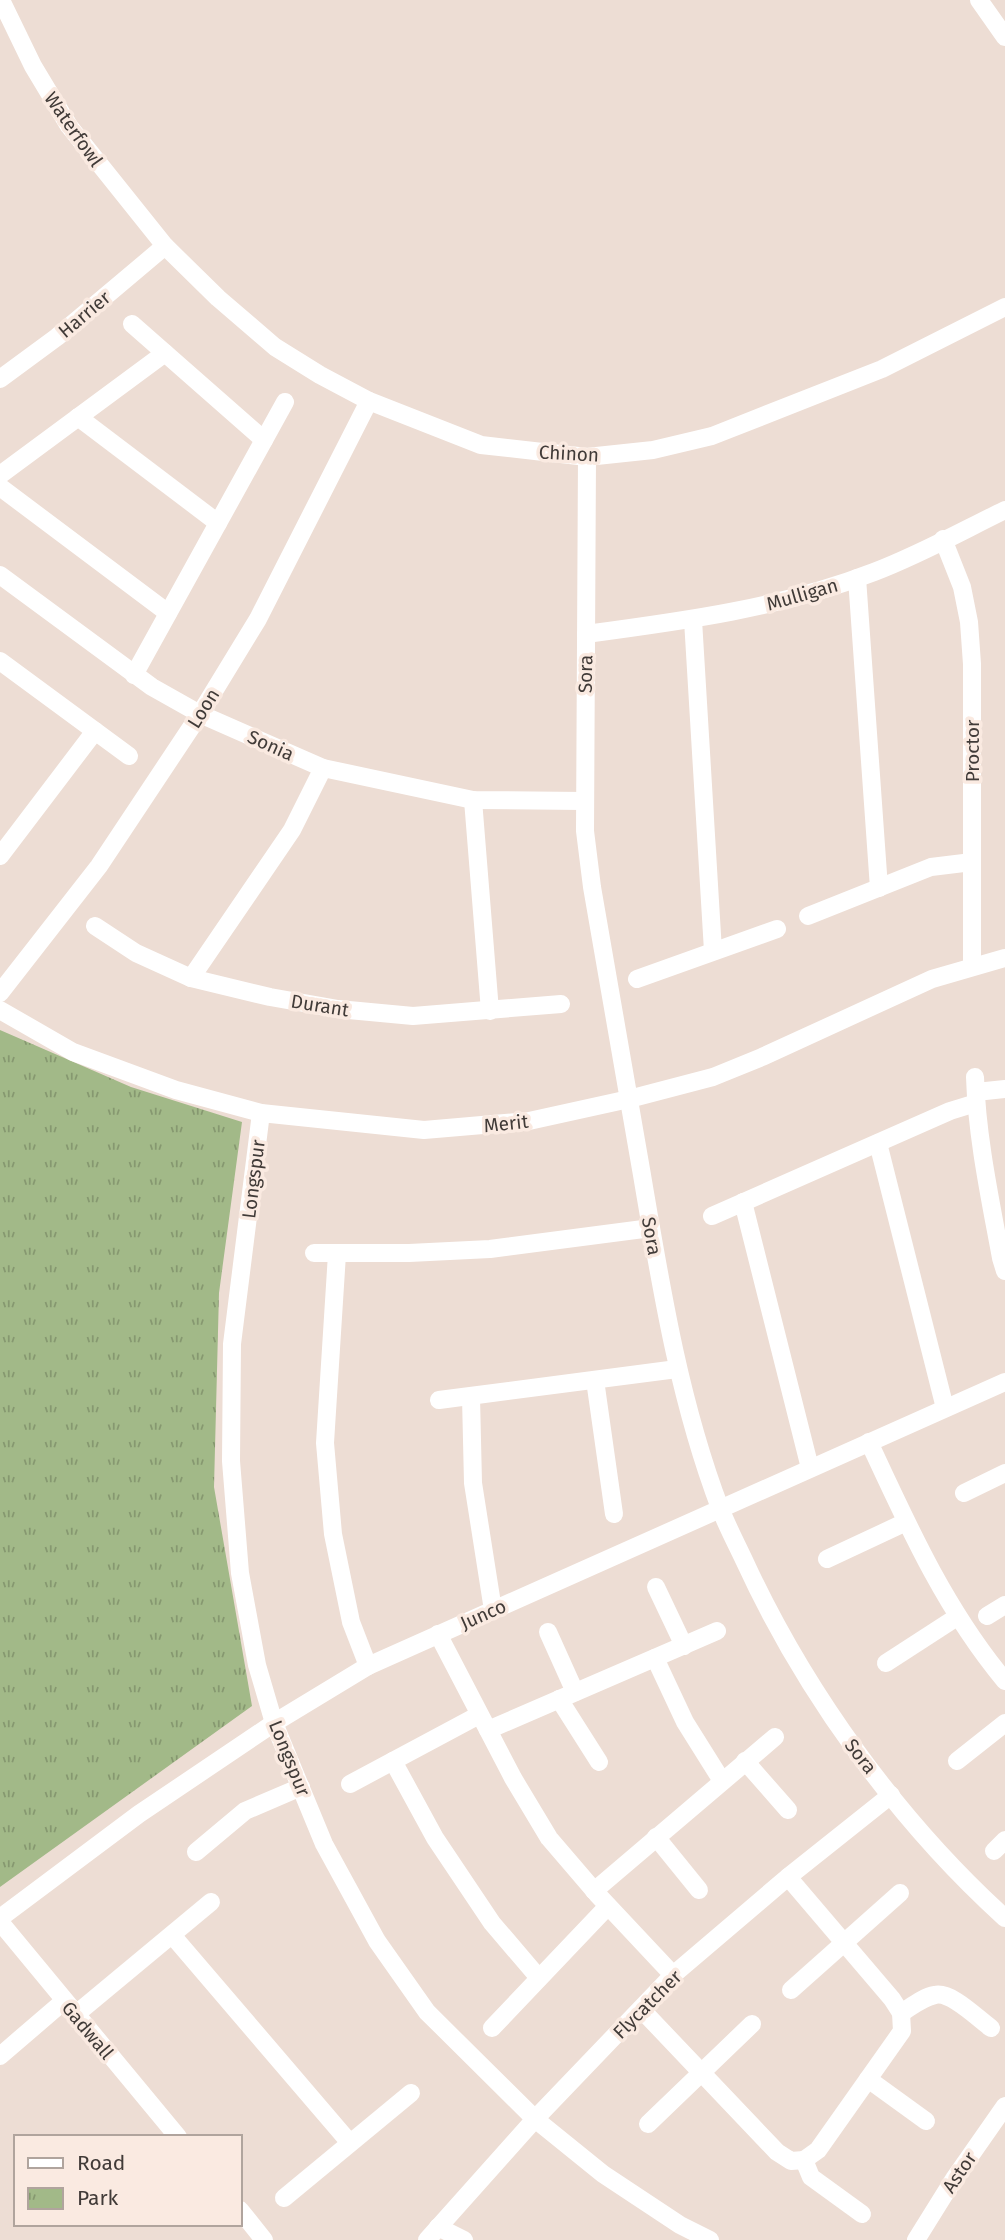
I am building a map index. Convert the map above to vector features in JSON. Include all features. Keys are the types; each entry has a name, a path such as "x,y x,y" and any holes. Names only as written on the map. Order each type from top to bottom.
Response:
{"street":[{"name":"Waterfowl","path":"1,0 33,66 69,126 165,246"},
{"path":"979,0 1005,37"},
{"name":"Harrier","path":"0,379 57,337 165,246"},
{"name":"Chinon","path":"165,246 218,298 275,347 369,401 481,444 587,457 653,450 712,436 882,369 1005,307"},
{"path":"132,324 264,440"},
{"path":"0,475 165,353"},
{"name":"Loon","path":"0,993 99,866 200,714 258,619 369,401"},
{"path":"134,675 285,402"},
{"path":"78,417 218,523"},
{"name":"Sora","path":"587,457 584,801 592,887 677,1369 720,1508 755,1584 793,1655 839,1727 891,1795 937,1851 1005,1918"},
{"path":"0,487 168,614"},
{"name":"Mulligan","path":"586,634 693,620 805,595 876,572 1005,510"},
{"name":"Proctor","path":"943,539 962,587 969,622 972,664 972,966"},
{"path":"857,578 879,888"},
{"name":"Sonia","path":"3,584 134,675 200,714 323,768 474,800 584,801"},
{"path":"693,620 713,951"},
{"path":"0,661 128,756"},
{"path":"0,856 95,731"},
{"path":"191,978 292,830 323,768"},
{"path":"474,800 490,1011"},
{"path":"808,916 931,867 972,862"},
{"name":"Durant","path":"95,926 136,953 191,978 270,997 338,1009 413,1016 561,1004"},
{"path":"637,979 777,929"},
{"name":"Merit","path":"0,1010 73,1052 176,1090 261,1113 424,1130 529,1121 713,1077 932,979 1005,958"},
{"path":"712,1216 950,1111 976,1091 1005,1089"},
{"path":"976,1091 1004,1262"},
{"name":"Longspur","path":"261,1113 232,1344 231,1461 240,1573 257,1665 274,1723 324,1844 377,1941 427,2012 535,2119 603,2174 680,2225 710,2240"},
{"path":"878,1143 945,1408"},
{"path":"743,1202 810,1468"},
{"path":"314,1253 409,1253 490,1248 651,1228"},
{"path":"337,1254 325,1443 333,1534 351,1622 368,1666"},
{"path":"439,1399 677,1369"},
{"path":"595,1380 614,1514"},
{"name":"Junco","path":"0,1920 139,1814 274,1723 368,1666 1005,1382"},
{"path":"471,1397 472,1483 493,1610"},
{"path":"869,1442 931,1573 957,1617 1005,1681"},
{"path":"964,1493 1005,1473"},
{"path":"827,1559 906,1522"},
{"path":"656,1587 684,1646"},
{"path":"988,1616 1005,1605"},
{"path":"886,1663 957,1617"},
{"path":"350,1784 393,1761 483,1722 567,1696 717,1631"},
{"path":"548,1632 567,1696 599,1762"},
{"path":"438,1634 483,1722 549,1838 673,1976"},
{"path":"655,1658 685,1722 722,1781"},
{"path":"957,1762 1005,1723"},
{"path":"594,1891 775,1737"},
{"path":"393,1761 435,1838 492,1923 539,1978"},
{"path":"745,1761 788,1810"},
{"path":"196,1852 245,1811 301,1787"},
{"name":"Flycatcher","path":"432,2234 535,2119 673,1976 788,1877 891,1795"},
{"path":"656,1837 699,1890"},
{"path":"641,2009 777,2152 792,2161 804,2160 818,2150 902,2031 901,2013 788,1877"},
{"path":"791,1990 900,1893"},
{"path":"0,2056 172,1935 211,1902"},
{"path":"492,2028 608,1906"},
{"name":"Gadwall","path":"0,1920 69,2008 176,2135"},
{"path":"172,1935 350,2143"},
{"path":"901,2013 930,1996 948,1995 990,2028"},
{"path":"648,2124 752,2024"},
{"path":"868,2079 926,2121"},
{"path":"284,2197 411,2093"},
{"name":"Astor","path":"916,2240 1005,2106"},
{"path":"804,2160 811,2177 862,2214"},
{"path":"242,2212 264,2240"},
{"path":"432,2234 464,2240"}],"green space":[{"path":"0,1030 131,1087 242,1122 219,1293 214,1487 252,1706 0,1887"}]}
